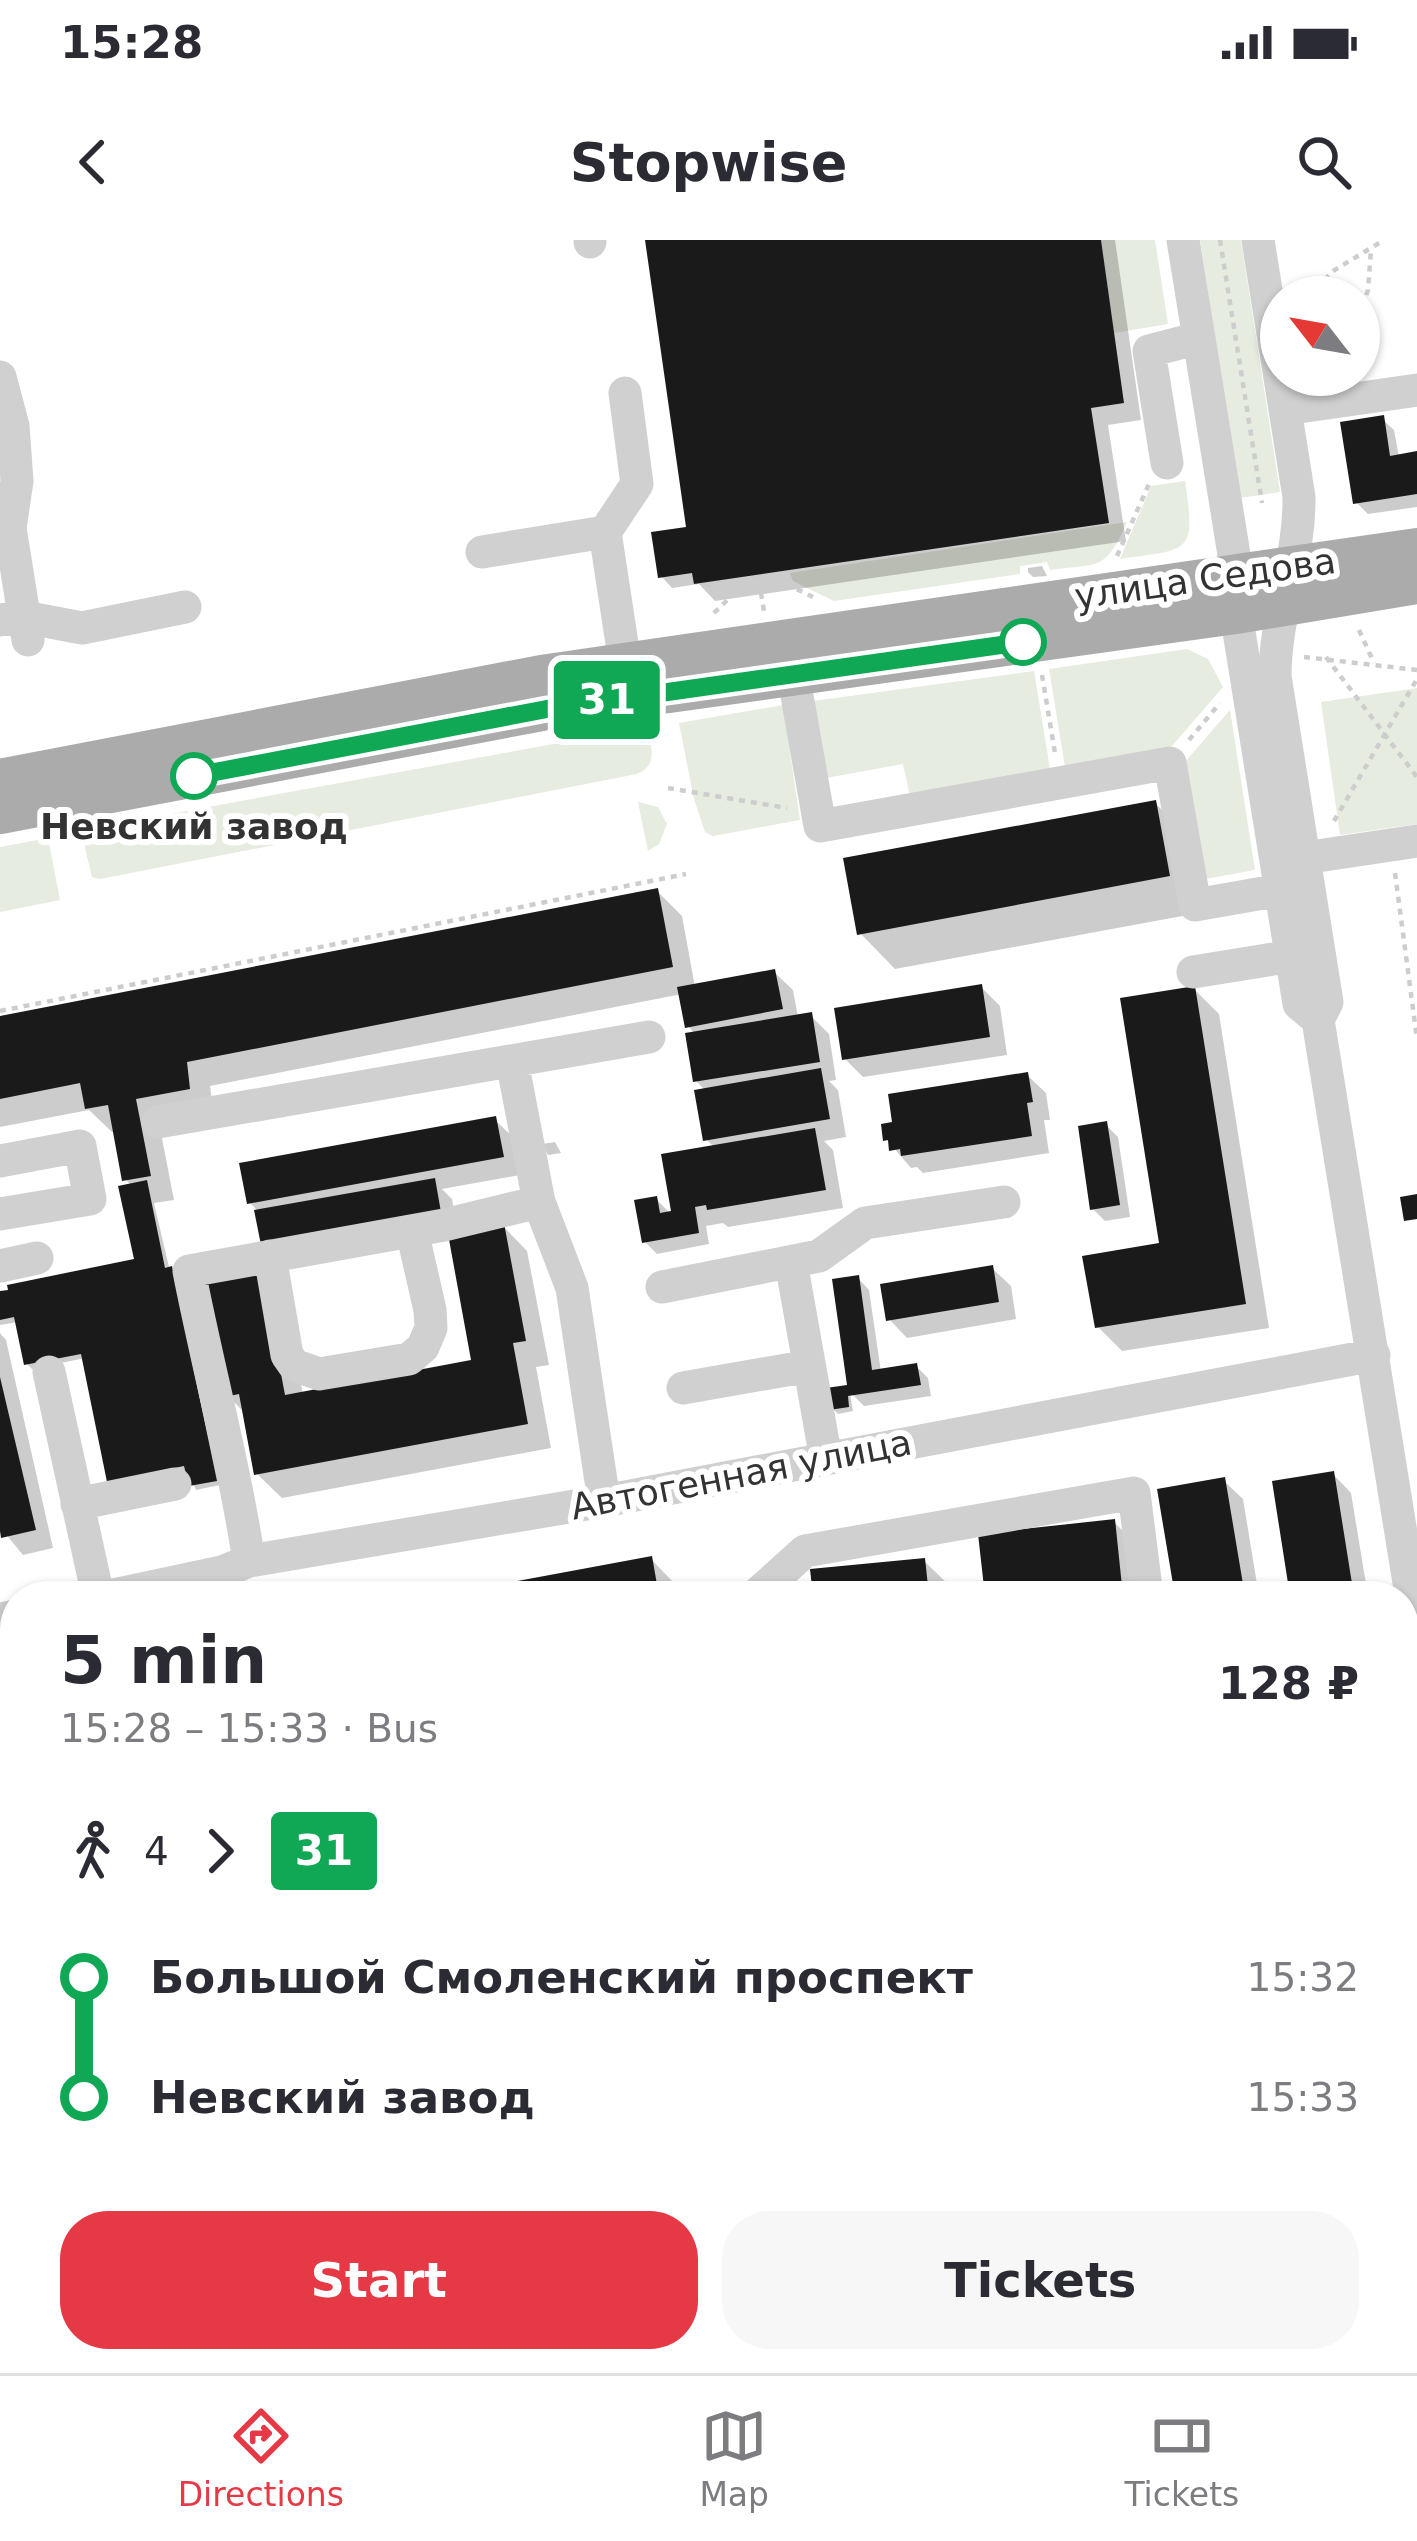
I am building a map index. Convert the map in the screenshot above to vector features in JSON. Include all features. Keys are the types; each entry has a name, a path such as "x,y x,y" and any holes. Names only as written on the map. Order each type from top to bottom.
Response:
{"main road":[{"name":"улица Седова","path":"0,780 541,676 637,679 793,673 1290,584 1417,549"},
{"name":"улица Седова","path":"1290,584 1417,584"},
{"name":"улица Седова","path":"0,813 547,709 637,679 1236,593"}],"street":[{"path":"1183,240 1236,593 1299,866"},
{"path":"1258,240 1299,497 1299,531 1275,640 1305,954 1299,1004 1318,1020 1409,1581"},
{"path":"1167,463 1149,351 1198,338"},
{"path":"0,377 13,426 17,481 10,528 17,626 82,628 185,607"},
{"path":"1285,409 1417,390"},
{"path":"625,393 637,484 605,532 637,679"},
{"path":"482,552 605,532"},
{"path":"793,673 820,826 1170,763 1196,905 1299,866 1406,853"},
{"path":"1193,972 1305,954"},
{"path":"158,1122 649,1037"},
{"path":"512,1061 539,1202 572,1288 604,1501"},
{"path":"0,1161 80,1146 90,1199 0,1214"},
{"path":"233,1576 238,1487 189,1271 412,1231 539,1202"},
{"path":"662,1288 819,1256 865,1223 1004,1202"},
{"path":"270,1256 287,1355 293,1366 319,1374 409,1359 423,1347 431,1328 412,1231"},
{"path":"0,1266 37,1258"},
{"path":"791,1262 826,1459"},
{"name":"Автогенная улица","path":"202,1581 1374,1355"},
{"path":"682,1388 809,1366"},
{"path":"49,1372 95,1581"},
{"path":"77,1504 175,1484"},
{"path":"772,1581 805,1551 1134,1493 1146,1581"}],"path":[{"path":"1220,240 1262,503"},
{"path":"1329,276 1384,240"},
{"path":"1368,276 1371,250"},
{"path":"1112,567 1147,487 1167,463"},
{"path":"702,626 743,584 774,578 833,607"},
{"path":"759,581 765,617"},
{"path":"1353,618 1375,663"},
{"path":"1299,866 1384,737 1417,675 1375,663 1305,657"},
{"path":"1326,657 1417,777"},
{"path":"1040,664 1060,782"},
{"path":"1170,763 1232,688"},
{"path":"668,788 818,813"},
{"path":"1406,853 1395,897 1406,944 1417,1039"},
{"path":"0,1011 686,874"}],"shaded area":[{"path":"1101,240 1155,240 1168,324 1114,333"},
{"path":"1200,240 1241,240 1260,363 1260,396 1265,396 1280,492 1240,498"},
{"path":"1185,481 1189,523 1183,544 1161,553 1120,559 1151,486"},
{"path":"1127,522 1106,557 1080,567 1050,570 1047,562 1020,566 1020,574 834,601 793,581 790,573"},
{"path":"1187,649 1208,659 1223,687 1172,746 1065,767 1049,669"},
{"path":"1034,671 1050,769 910,796 903,764 826,778 813,701"},
{"path":"1417,688 1417,824 1340,835 1321,702"},
{"path":"783,705 800,820 713,836 705,832 679,723"},
{"path":"1230,710 1255,870 1205,879 1178,770"},
{"path":"647,727 651,760 637,774 100,879 92,877 81,831 187,811 189,817 208,814 208,807"},
{"path":"638,802 658,807 667,824 659,844 648,851"},
{"path":"48,838 60,900 0,912 0,847"}],"building":[{"path":"645,240 1101,240 1124,403 1091,408 1109,523 694,584 692,573 658,578 651,532 686,527"},
{"path":"1384,415 1390,456 1417,451 1417,494 1353,504 1340,422"},
{"path":"1156,800 1170,876 857,935 843,858"},
{"path":"658,888 673,967 187,1062 190,1089 136,1099 151,1176 122,1181 108,1105 85,1109 80,1083 0,1099 0,1016"},
{"path":"775,969 783,1009 685,1028 677,987"},
{"path":"982,984 990,1037 842,1060 834,1008"},
{"path":"1195,986 1246,1304 1095,1328 1082,1256 1159,1243 1120,998"},
{"path":"812,1012 820,1062 693,1082 685,1033"},
{"path":"821,1068 830,1119 703,1141 694,1090"},
{"path":"1028,1072 1032,1136 901,1156 900,1149 889,1151 888,1140 883,1141 881,1124 892,1122 888,1094"},
{"path":"496,1116 504,1157 247,1204 239,1163"},
{"path":"1107,1121 1120,1205 1090,1210 1078,1126"},
{"path":"815,1128 826,1190 707,1210 706,1205 695,1207 699,1233 642,1243 634,1200 657,1196 660,1213 671,1211 661,1154"},
{"path":"435,1178 442,1218 262,1250 254,1210"},
{"path":"147,1180 165,1268 172,1266 217,1481 189,1486 184,1466 107,1482 81,1354 24,1365 14,1317 0,1320 0,1291 8,1290 7,1285 134,1259 118,1186"},
{"path":"1417,1194 1417,1219 1404,1221 1400,1197"},
{"path":"504,1223 526,1341 513,1343 528,1424 254,1475 239,1394 225,1397 203,1279 261,1268 285,1395 471,1360 448,1234"},
{"path":"993,1265 999,1302 886,1321 880,1284"},
{"path":"859,1275 872,1370 917,1363 921,1385 848,1396 849,1407 829,1410 826,1388 847,1385 832,1279"},
{"path":"0,1377 36,1530 1,1538 0,1531"},
{"path":"1334,1471 1352,1581 1288,1581 1272,1481"},
{"path":"1225,1477 1242,1581 1172,1581 1157,1489"},
{"path":"1115,1519 1121,1581 983,1581 978,1534"},
{"path":"652,1556 656,1581 517,1581"},
{"path":"925,1558 927,1581 811,1581 810,1569"}],"bus line":[{"name":"31","path":"194,776 547,709 1023,642"}],"place":[{"name":"Невский завод","path":"194,776"}]}
